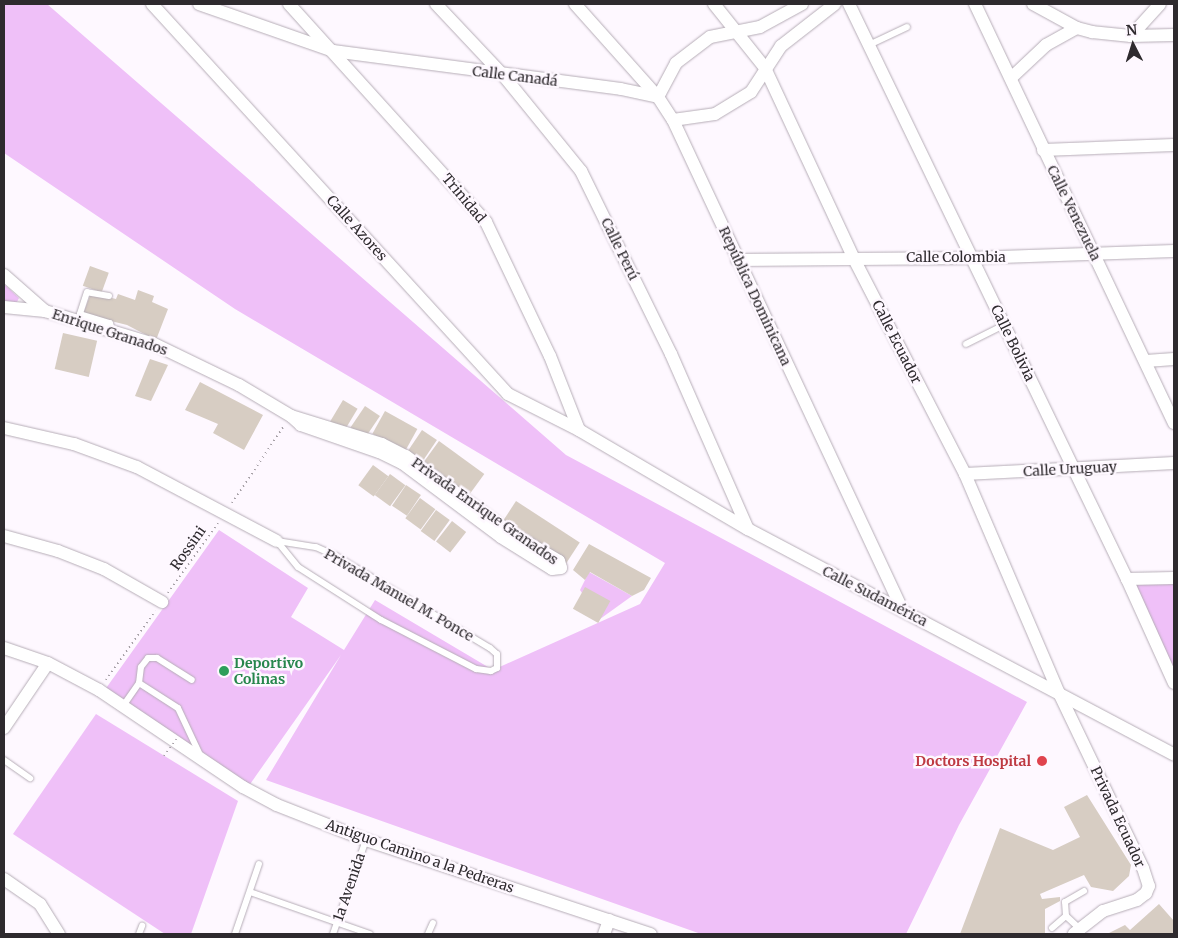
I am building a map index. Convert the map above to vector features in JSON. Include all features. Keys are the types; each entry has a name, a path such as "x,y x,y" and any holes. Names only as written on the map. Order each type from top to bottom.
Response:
{"street":[{"name":"Calle Azores","path":"152,4 508,394 579,430"},
{"name":"Calle Canadá","path":"199,4 333,51 504,75 621,88 658,97"},
{"name":"Trinidad","path":"289,4 486,222 550,356 579,430"},
{"name":"Calle Perú","path":"436,4 504,75 566,151 595,197 671,354 748,529"},
{"name":"República Dominicana","path":"575,4 658,97 673,120 902,609"},
{"name":"Calle Ecuador","path":"714,4 738,30 764,68 853,257 965,474 1059,693"},
{"path":"658,97 676,63 710,37 760,27 802,4"},
{"path":"673,120 715,114 751,92 758,86 764,68 781,46 835,4"},
{"name":"Calle Bolivia","path":"848,4 1075,470 1174,683"},
{"name":"Calle Venezuela","path":"975,4 1174,423"},
{"path":"1033,4 1077,28 1131,36 1174,35"},
{"path":"1131,36 1160,4"},
{"path":"1011,78 1046,45 1077,28"},
{"path":"1043,150 1174,145"},
{"name":"Calle Colombia","path":"737,260 853,257 972,258 1174,251"},
{"path":"4,275 45,312"},
{"name":"Enrique Granados","path":"4,307 45,312 112,330 193,362 290,416"},
{"path":"1146,361 1174,360"},
{"name":"Privada Enrique Granados","path":"290,416 382,444 406,456 508,531 559,561 561,568 552,569 501,537 402,463 379,452 301,425 290,416"},
{"name":"Privada Manuel M. Ponce","path":"4,428 74,444 137,467 277,541"},
{"name":"Calle Sudamérica","path":"579,430 748,529 1174,754"},
{"name":"Calle Uruguay","path":"965,474 1075,470 1174,463"},
{"path":"4,536 58,551 104,569 162,602"},
{"path":"1127,579 1174,578"},
{"name":"Antiguo Camino a la Pedreras","path":"4,648 48,663 99,690 243,787 277,805 366,840 651,934"},
{"path":"4,728 48,663"},
{"name":"Privada Ecuador","path":"1059,693 1144,868 1148,886 1146,893 1137,900 1103,911 1077,931"},
{"path":"4,878 40,904 59,934"},
{"path":"604,934 609,920"}],"lane":[{"path":"869,45 907,27"},
{"path":"109,296 87,292 80,314 110,324 112,330"},
{"path":"966,344 1004,325"},
{"name":"Privada Manuel M. Ponce","path":"277,541 316,547 336,556 490,648 497,654 499,662 491,671 476,669 381,620 298,567 277,541"},
{"path":"123,706 139,683 141,667 153,657 192,680"},
{"path":"139,683 178,708 202,759"},
{"path":"4,760 30,778"},
{"name":"1a Avenida","path":"332,934 366,840"},
{"path":"235,934 259,864"},
{"path":"1077,931 1066,916 1065,902 1084,890"},
{"path":"250,892 370,934"},
{"path":"1052,928 1066,916"},
{"path":"428,934 433,923"},
{"path":"139,934 142,926"}],"path":[{"name":"Rossini","path":"99,690 225,513 290,416"},
{"path":"164,756 177,739"}],"shaded area":[{"path":"4,4 47,4 566,455 1027,702 959,825 906,934 701,934 266,780 341,655 248,787 104,691 219,530 308,588 291,617 344,650 375,600 493,670 640,604 665,563 235,309 4,153"},
{"path":"4,284 19,298 16,304 4,303"},
{"path":"589,572 632,596 600,619 580,590"},
{"path":"1174,581 1174,672 1136,585"},
{"path":"96,714 238,801 191,934 165,934 13,834"}],"building":[{"path":"90,266 109,273 102,293 83,286"},
{"path":"138,290 154,296 152,302 168,309 156,340 127,325 83,314 91,293 116,299 118,294 135,300"},
{"path":"63,333 97,341 89,377 55,369"},
{"path":"150,359 168,365 151,401 135,396"},
{"path":"200,382 263,415 244,450 213,433 218,424 185,410"},
{"path":"343,400 358,409 345,430 330,421"},
{"path":"365,406 380,416 365,438 350,428"},
{"path":"385,411 417,429 405,452 372,434"},
{"path":"422,430 437,440 423,461 408,451"},
{"path":"439,441 484,474 469,495 424,462"},
{"path":"373,465 388,476 374,496 358,485"},
{"path":"390,474 405,485 390,506 375,495"},
{"path":"406,485 421,495 407,516 392,506"},
{"path":"420,498 435,509 421,529 405,518"},
{"path":"516,501 580,542 566,564 502,523"},
{"path":"436,510 450,520 434,541 421,531"},
{"path":"452,521 466,532 450,553 436,541"},
{"path":"589,544 651,578 644,590 632,596 590,572 585,580 573,570"},
{"path":"585,587 610,601 598,623 573,609"},
{"path":"1087,795 1131,865 1129,876 1113,891 1091,887 1084,875 1040,894 1042,899 1060,897 1060,901 1045,909 1045,934 960,934 1000,828 1053,850 1080,837 1064,807"},
{"path":"1159,904 1174,921 1174,934 1107,934 1125,925 1130,930"}],"place":[{"name":"Deportivo Colinas","path":"224,671"},
{"name":"Doctors Hospital","path":"1042,761"}]}
